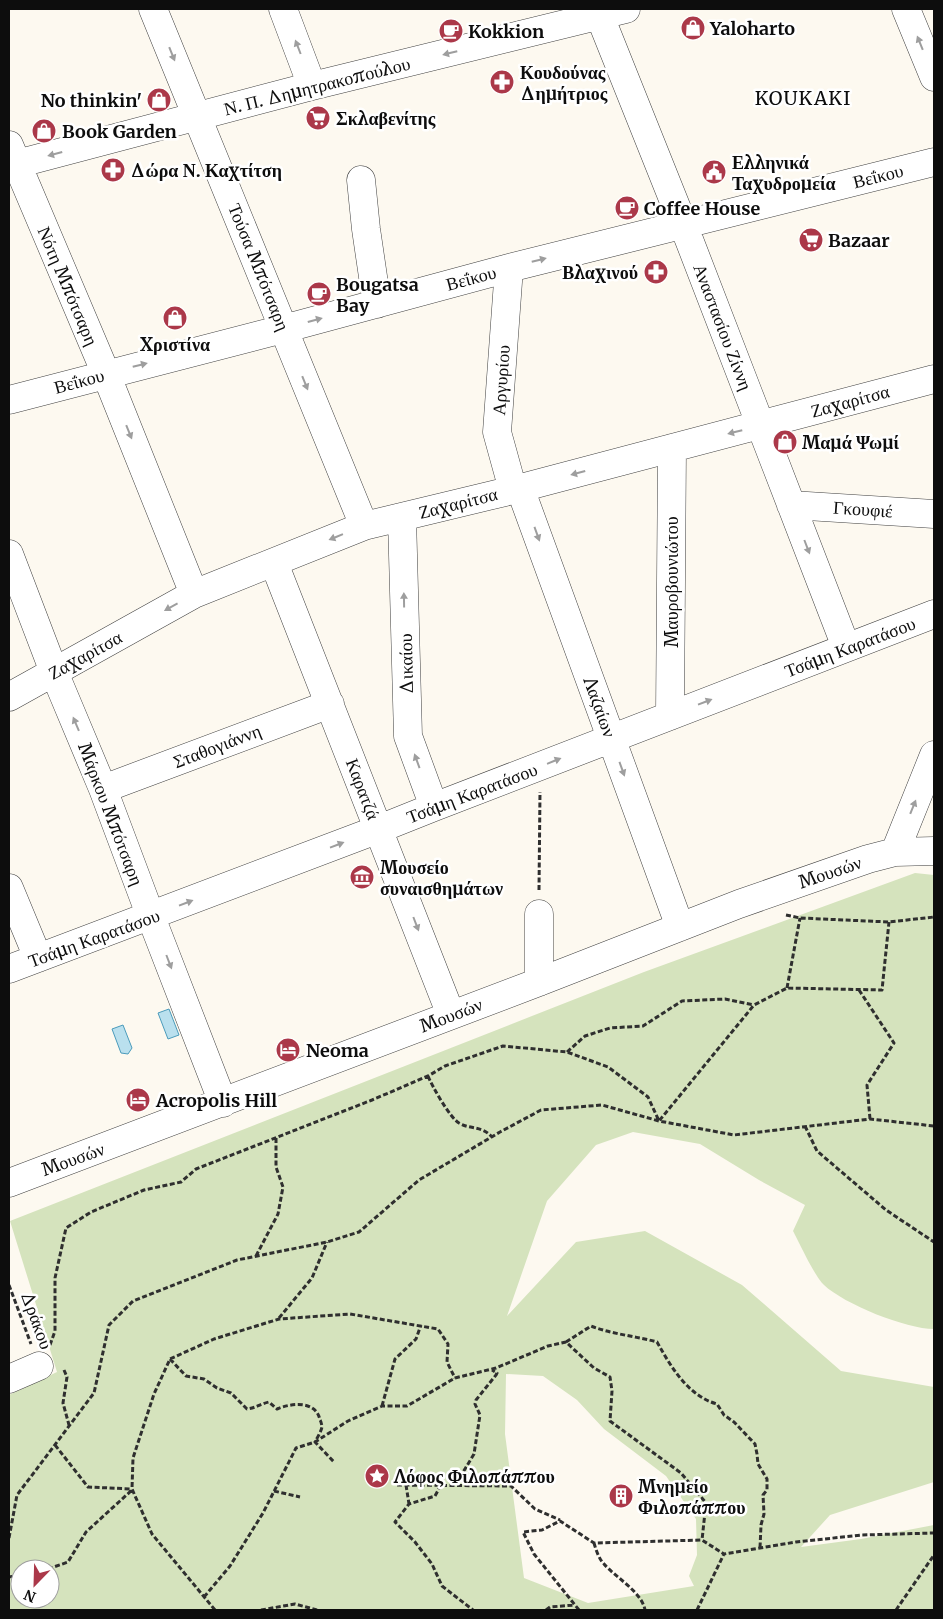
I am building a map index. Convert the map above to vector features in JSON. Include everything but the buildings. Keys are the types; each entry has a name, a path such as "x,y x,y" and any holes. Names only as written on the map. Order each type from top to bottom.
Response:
{"street":[{"name":"Τούσα Μπότσαρη","path":"153,9 364,526"},
{"path":"283,9 312,86"},
{"name":"Ν. Π. Δημητρακοπούλου","path":"11,158 198,117 598,12 626,9"},
{"path":"906,9 934,77"},
{"name":"Αναστασίου Ζίννη","path":"598,12 683,224 846,647"},
{"name":"Νότη Μπότσαρη","path":"11,158 106,374 194,594"},
{"name":"Βεΐκου","path":"9,400 509,268 934,162"},
{"path":"361,180 377,304"},
{"name":"Αργυρίου","path":"509,268 497,432 516,489"},
{"name":"Ζαχαρίτσα","path":"9,697 194,594 364,526 516,489 934,379"},
{"name":"Μαυροβουνιώτου","path":"670,716 672,448"},
{"name":"Λαζαίων","path":"516,489 611,738 680,927"},
{"name":"Γκουφιέ","path":"791,505 934,514"},
{"name":"Δικαίου","path":"402,518 408,736 434,807"},
{"name":"Μάρκου Μπότσαρη","path":"9,554 17,601 54,672 104,789 223,1103"},
{"name":"Καρατζά","path":"274,563 451,1015"},
{"name":"Τσάμη Καρατάσου","path":"9,969 379,829 934,614"},
{"name":"Σταθογιάννη","path":"104,789 330,704"},
{"path":"895,852 934,755"},
{"name":"Μουσών","path":"9,1183 223,1103 748,901 868,859 895,852 934,851"},
{"path":"9,888 38,958"},
{"path":"539,914 539,982"},
{"path":"9,1379 52,1358"}],"path":[{"path":"540,766 540,867"},
{"path":"778,913 800,918 889,922 934,917"},
{"path":"787,988 800,918"},
{"path":"659,1121 754,1005 787,988 882,990 889,922"},
{"path":"859,990 894,1043 867,1085 870,1119"},
{"path":"567,1052 585,1036 610,1028 643,1026 682,1001 725,999 754,1005"},
{"path":"69,1426 63,1403 66,1377 52,1358 55,1331 55,1278 66,1228 90,1212 144,1190 181,1182 196,1169 428,1076 445,1066 503,1046 567,1052 608,1067 648,1097 659,1121"},
{"path":"428,1076 434,1091 458,1123 485,1130 492,1137"},
{"path":"9,1538 17,1495 94,1394 109,1325 133,1300 237,1260 327,1242 359,1232 419,1180 541,1110 602,1104 659,1121 734,1135 870,1119 934,1126"},
{"path":"805,1126 817,1151 886,1210 934,1242"},
{"path":"255,1256 278,1214 283,1187 276,1166 276,1137"},
{"path":"279,1319 312,1278 327,1242"},
{"name":"Δράκου","path":"9,1284 52,1358"},
{"path":"215,1610 152,1534 132,1489 133,1458 154,1394 170,1359 214,1339 279,1319 350,1314 438,1329 448,1344 447,1362 455,1378"},
{"path":"382,1406 395,1358 416,1339 421,1325"},
{"path":"204,1597 230,1566 263,1513 296,1448 316,1442 348,1422 382,1406 407,1406 455,1378 491,1369 548,1346 566,1342 591,1326 603,1331 635,1336 656,1342 690,1389 704,1400 717,1404 724,1415 734,1422 754,1444 758,1464 767,1479 767,1490 763,1496 764,1514 761,1525 760,1548"},
{"path":"566,1342 594,1368 610,1377 612,1391 610,1420 681,1473 706,1503 702,1540"},
{"path":"170,1359 186,1376 204,1379 216,1388 230,1393 247,1409 256,1408 268,1402 277,1409 286,1405 301,1404 312,1407 319,1413 322,1427 316,1442"},
{"path":"456,1485 474,1454 480,1415 475,1404 476,1400 496,1375 496,1372 491,1369"},
{"path":"316,1442 334,1462"},
{"path":"55,1445 88,1487 132,1489"},
{"path":"397,1485 511,1486 535,1510 560,1521 594,1543 702,1540 724,1554 862,1535 934,1533"},
{"path":"406,1485 409,1504"},
{"path":"441,1485 435,1496 409,1504 395,1522 415,1542 432,1564 442,1586 472,1610"},
{"path":"60,1565 68,1562 86,1532 132,1489"},
{"path":"274,1491 300,1498"},
{"path":"560,1521 542,1530 522,1532 534,1554 579,1610"},
{"path":"594,1543 602,1563 626,1584 644,1605 645,1610"},
{"path":"697,1610 724,1554"},
{"path":"896,1610 934,1555"},
{"path":"261,1610 295,1604 317,1610"},
{"path":"546,1610 550,1607 574,1604"}],"green space":[{"name":"Λόφος Φιλοπάππου","path":"915,873 934,875 934,1329 908,1325 876,1314 846,1300 824,1285 793,1231 805,1205 700,1144 633,1132 596,1145 547,1201 507,1316 576,1242 645,1231 742,1285 841,1371 934,1387 934,1482 830,1515 801,1547 861,1539 934,1525 934,1610 9,1610 9,1395 57,1372 10,1221 644,972","holes":["506,1374 543,1376 577,1400 604,1429 666,1476 696,1519 697,1555 689,1576 694,1586 588,1603 524,1578 505,1434"]}],"water":[{"path":"169,1009 179,1035 168,1039 158,1013"},
{"path":"123,1025 132,1048 128,1054 121,1053 112,1029"}],"place":[{"name":"Yaloharto","path":"693,28"},
{"name":"Kokkion","path":"451,31"},
{"name":"Κουδούνας Δημήτριος","path":"502,82"},
{"name":"No thinkin'","path":"159,100"},
{"name":"Σκλαβενίτης","path":"318,118"},
{"name":"Book Garden","path":"44,131"},
{"name":"Δώρα Ν. Καχτίτση","path":"113,170"},
{"name":"Ελληνικά Ταχυδρομεία","path":"714,172"},
{"name":"Coffee House","path":"627,208"},
{"name":"Bazaar","path":"811,240"},
{"name":"Βλαχινού","path":"656,272"},
{"name":"Bougatsa Bay","path":"319,294"},
{"name":"Χριστίνα","path":"175,318"},
{"name":"Μαμά Ψωμί","path":"785,442"},
{"name":"Μουσείο συναισθημάτων","path":"362,877"},
{"name":"Neoma","path":"288,1050"},
{"name":"Acropolis Hill","path":"138,1100"},
{"name":"Λόφος Φιλοπάππου","path":"377,1476"},
{"name":"Μνημείο Φιλοπάππου","path":"621,1496"}],"district":[{"name":"KOUKAKI","path":"803,98"}]}
